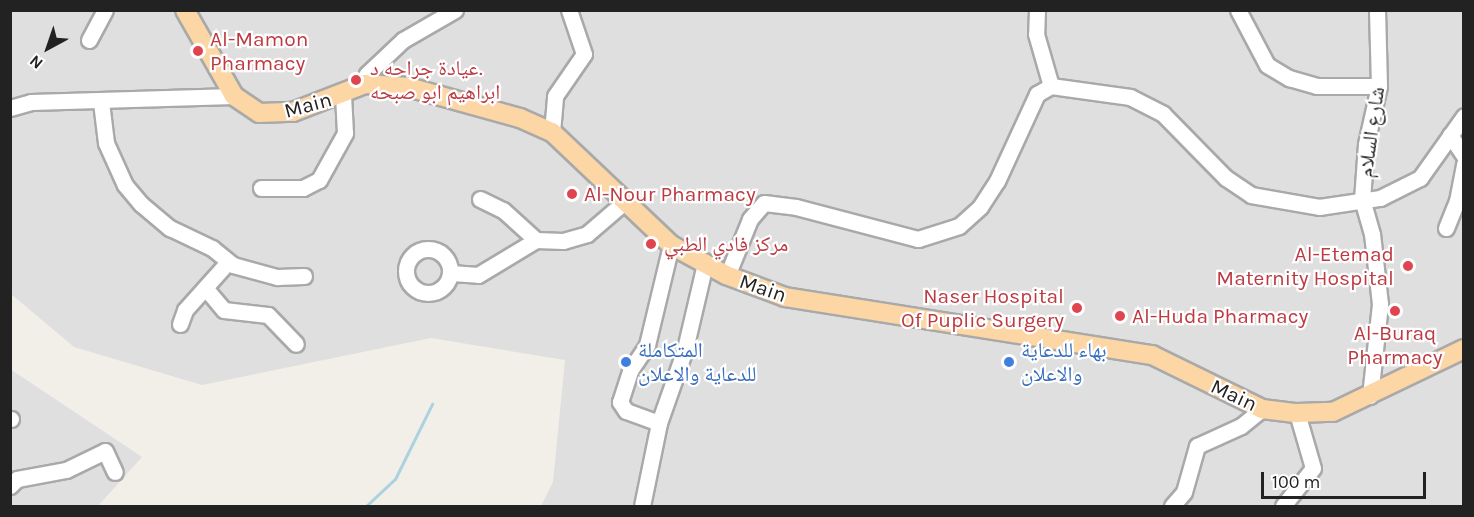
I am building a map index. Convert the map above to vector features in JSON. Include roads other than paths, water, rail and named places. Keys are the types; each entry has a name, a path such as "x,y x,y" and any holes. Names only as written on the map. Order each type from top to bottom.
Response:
{"main road":[{"name":"Main","path":"185,10 234,96 259,113 277,114 343,95 365,84 408,87 474,102 552,132 622,204 671,245 728,276 784,297 1152,355 1262,409 1297,413 1333,412 1464,349"}],"street":[{"path":"89,40 105,10"},
{"path":"365,84 367,74 403,40 455,10"},
{"path":"552,132 555,96 584,54 569,10"},
{"path":"1037,10 1036,34 1051,86"},
{"path":"1238,10 1267,65 1289,78 1317,86 1379,86"},
{"name":"شارع السلام","path":"1370,396 1380,304 1372,234 1362,200 1366,144 1379,86 1377,10"},
{"path":"728,276 750,219 764,203 796,207 918,239 959,226 980,207 997,181 1037,94 1051,86 1130,97 1155,110 1226,178 1251,195 1319,207 1380,198 1420,178 1464,116"},
{"path":"261,188 303,188 319,180 345,133 343,95"},
{"path":"10,108 31,102 101,102 234,96"},
{"path":"101,102 106,143 125,185 170,228 212,248 228,262 248,272 304,276"},
{"path":"1450,135 1464,156"},
{"path":"1446,228 1457,201 1464,164"},
{"path":"480,199 503,210 536,240"},
{"path":"451,273 478,275 536,240 563,241 587,234 622,204"},
{"path":"659,423 626,411 620,402 631,369 650,336 671,245"},
{"path":"180,324 185,310 207,290 228,262"},
{"path":"642,507 659,423 685,349 705,264"},
{"path":"207,290 224,310 268,315 296,344"},
{"path":"1172,507 1184,492 1197,446 1241,426 1262,409"},
{"path":"1283,507 1312,468 1297,413"},
{"path":"10,486 17,479 66,470 105,452 115,472"}],"waterway":[{"path":"366,506 395,479 432,404"}],"place":[{"name":"Al-Mamon Pharmacy","path":"198,51"},
{"name":"عيادة جراحه د. ابراهيم ابو صبحه","path":"356,80"},
{"name":"Al-Nour Pharmacy","path":"572,194"},
{"name":"مركز فادي الطبي","path":"651,244"},
{"name":"Al-Etemad Maternity Hospital","path":"1408,266"},
{"name":"Naser Hospital Of Puplic Surgery","path":"1077,308"},
{"name":"Al-Buraq Pharmacy","path":"1395,311"},
{"name":"Al-Huda Pharmacy","path":"1120,316"},
{"name":"المتكاملة للدعاية والاعلان","path":"626,362"},
{"name":"بهاء للدعاية والاعلان","path":"1009,362"}]}
